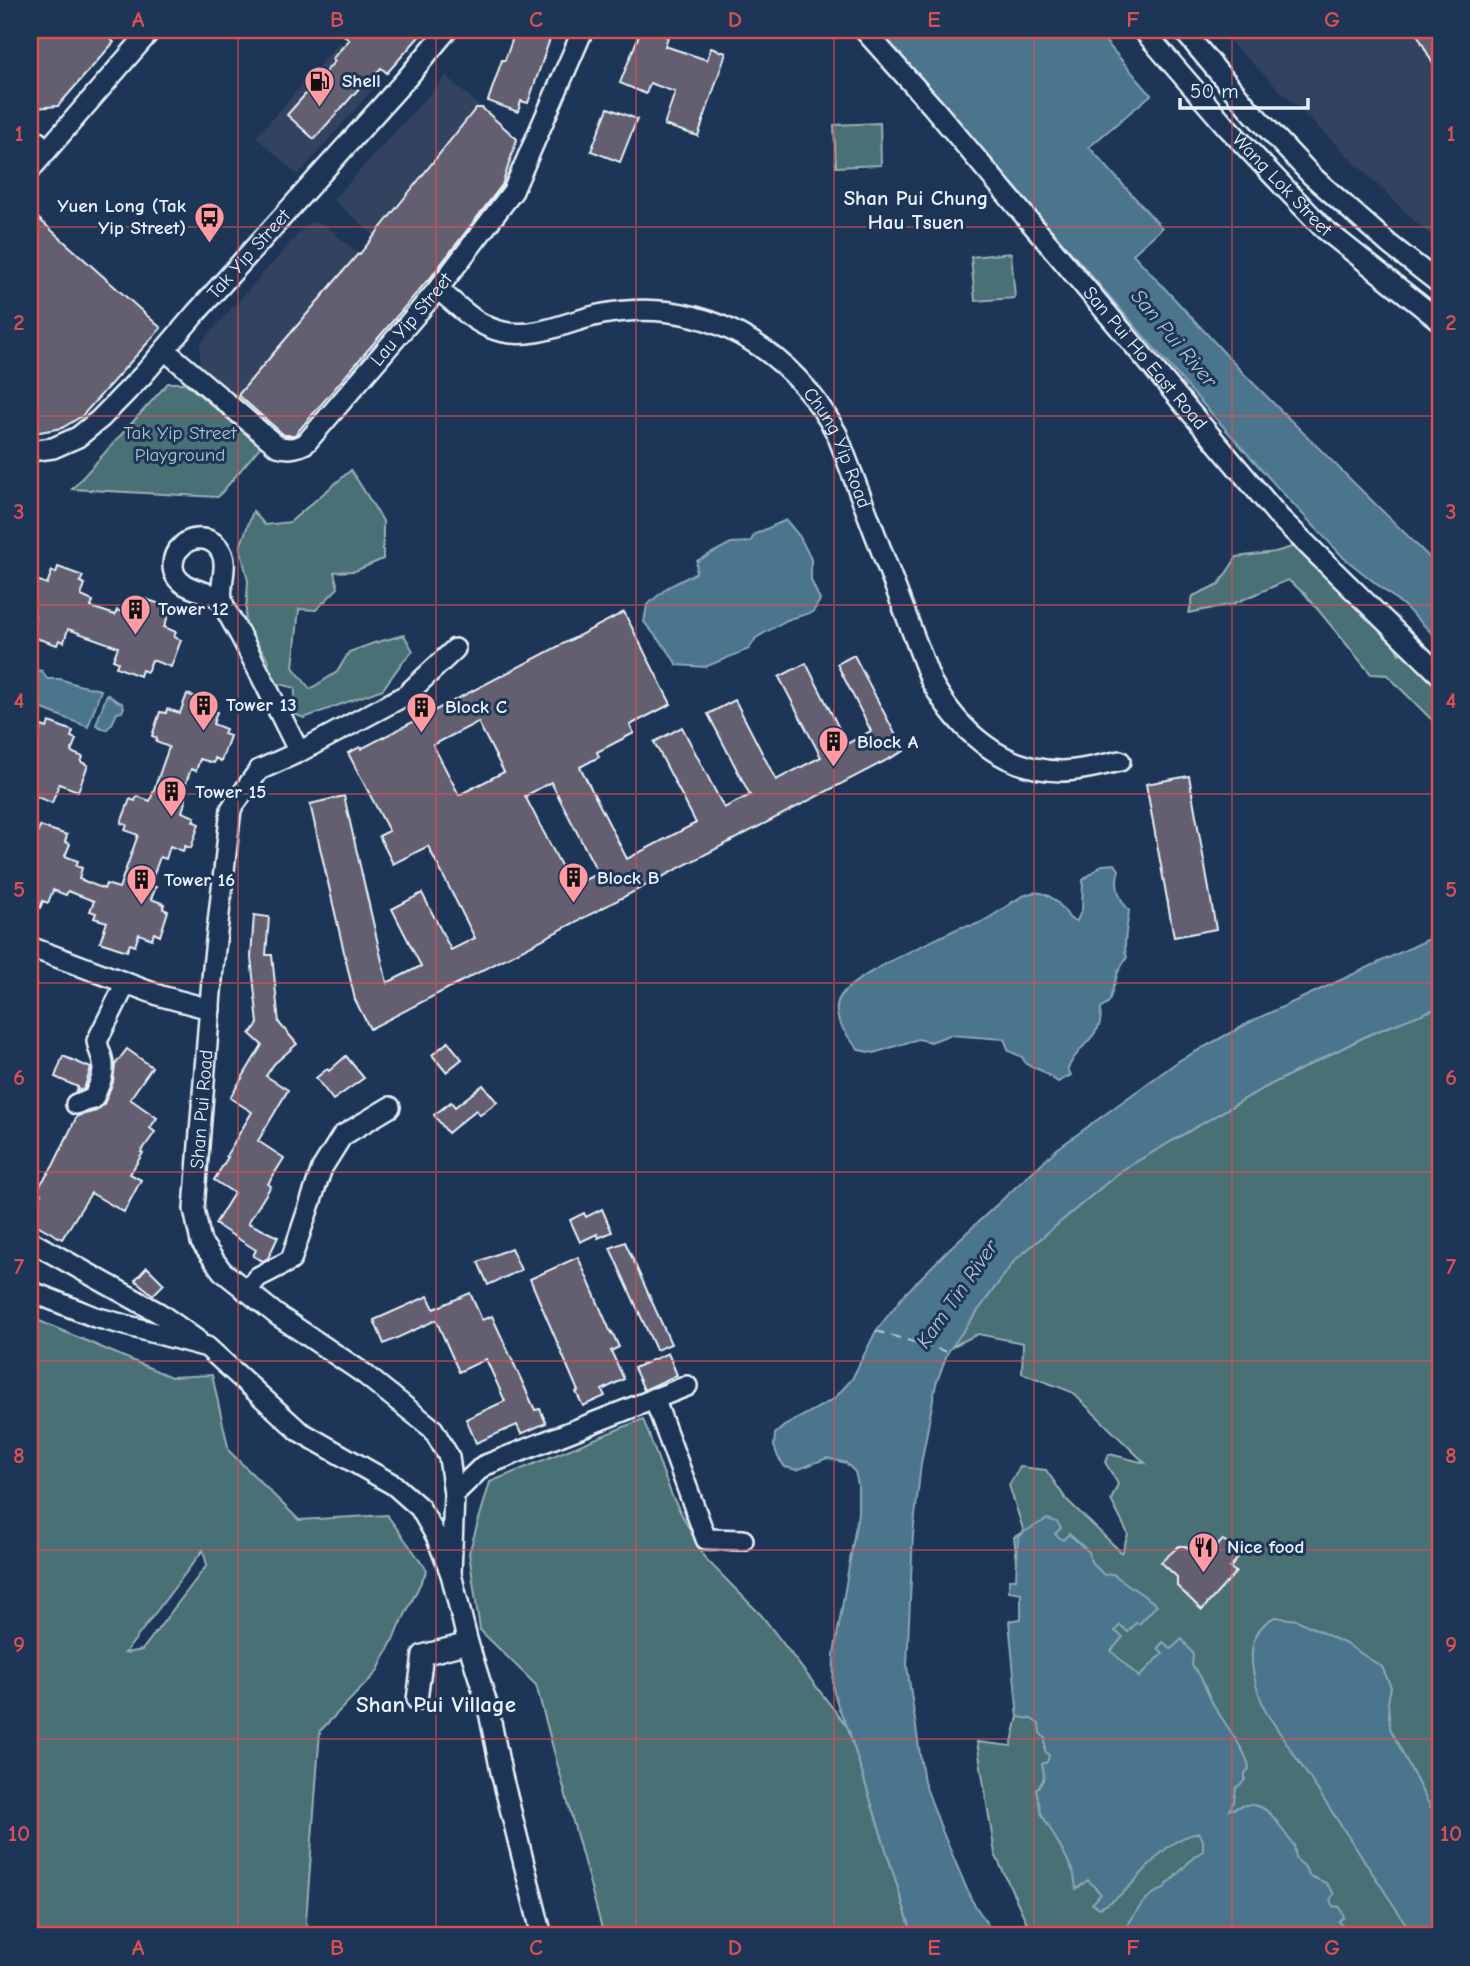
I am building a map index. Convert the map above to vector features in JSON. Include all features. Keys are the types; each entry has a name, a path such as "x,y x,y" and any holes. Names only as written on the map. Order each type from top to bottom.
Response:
{"street":[{"path":"30,170 152,30"},
{"name":"Tak Yip Street","path":"30,451 53,448 78,437 100,419 165,350 447,30"},
{"name":"Lau Yip Street","path":"165,350 277,446 288,449 306,443 438,289 513,191 583,30"},
{"name":"San Pui Ho East Road","path":"864,30 933,107 1279,517 1440,675"},
{"name":"Wang Lok Street","path":"1143,30 1226,126 1323,228 1440,321"},
{"name":"Wang Lok Street","path":"1183,30 1312,176 1390,245 1440,284"},
{"path":"30,135 47,150"},
{"name":"Chung Yip Road","path":"438,289 475,320 503,332 539,332 589,317 618,312 671,312 698,318 727,329 769,352 805,386 837,434 931,681 954,717 984,745 999,755 1027,766 1061,771 1120,761"},
{"path":"222,599 299,752"},
{"name":"Shan Pui Road","path":"451,1574 454,1494 449,1457 433,1429 363,1373 246,1291 222,1271 201,1242 194,1209 210,1009 232,808 258,769 299,752 406,695 455,649"},
{"path":"30,947 161,996 210,1009"},
{"path":"76,1104 93,1099 103,1076 103,1062 97,1041 126,983"},
{"path":"246,1291 258,1277 291,1260 321,1168 342,1136 390,1107"},
{"path":"30,1241 159,1313 207,1347 299,1431 394,1485 420,1508 436,1536 451,1574 468,1643 488,1707 501,1772 542,1936"},
{"path":"30,1290 95,1317 207,1347"},
{"path":"454,1494 483,1466 687,1386"},
{"path":"654,1398 706,1539 743,1539"},
{"path":"417,1700 423,1655 468,1643"}],"shaded area":[{"path":"1440,30 1440,242 1425,231 1220,32"},
{"name":"Shell","path":"340,42 382,79 298,175 256,137"},
{"path":"446,76 517,139 502,186 429,282 333,200"},
{"path":"309,222 324,224 411,300 290,440 200,365 200,344"}],"green space":[{"path":"880,123 881,165 836,167 834,125"},
{"path":"1011,253 1015,298 975,301 971,257"},
{"name":"Tak Yip Street Playground","path":"168,383 185,383 261,446 218,497 72,489"},
{"path":"351,470 383,521 383,559 355,571 334,572 338,588 316,610 299,609 293,667 310,689 337,672 349,652 404,635 413,651 383,689 304,718 294,714 295,688 276,683 265,674 269,661 245,625 248,581 240,547 253,511 265,525 290,522"},
{"path":"1316,540 1392,640 1399,654 1417,641 1440,662 1440,728 1387,675 1371,674 1305,594 1288,580 1233,604 1189,613 1193,596 1219,584 1237,557 1275,552"},
{"path":"1440,1007 1440,1936 1033,1936 995,1854 977,1742 1011,1746 1018,1717 1010,1621 1021,1619 1021,1592 1014,1537 1024,1532 1009,1485 1020,1467 1046,1470 1066,1499 1122,1553 1128,1534 1111,1500 1118,1484 1105,1462 1109,1454 1145,1463 1072,1392 1022,1373 1023,1343 978,1334 951,1347 1015,1260 1122,1170 1260,1090 1370,1034"},
{"path":"30,1317 171,1377 212,1375 229,1451 299,1520 387,1515 427,1570 377,1672 320,1731 306,1921 311,1936 30,1936 30,1502 34,1490 30,1491","holes":["203,1550 207,1565 142,1650 125,1653"]},
{"path":"643,1419 672,1496 704,1557 762,1616 848,1728 913,1936 604,1936 536,1685 480,1630 469,1553 490,1482"}],"water":[{"name":"San Pui River","path":"879,30 1096,30 1151,95 1089,147 1162,228 1133,254 1242,372 1440,568 1440,641 1403,605 1344,558 1278,488"},
{"path":"786,520 800,537 811,559 811,580 820,600 813,612 787,620 756,638 749,649 705,667 677,665 644,622 647,605 668,587 696,573 697,561 731,543 750,542 755,534"},
{"path":"30,669 42,671 47,679 60,679 101,690 88,727 30,704"},
{"path":"107,694 124,707 106,730 96,725"},
{"path":"1115,864 1119,870 1118,892 1129,910 1125,941 1127,957 1118,972 1109,1002 1101,1008 1099,1026 1068,1069 1071,1075 1058,1082 1009,1051 1004,1039 949,1035 931,1042 918,1039 874,1053 859,1050 845,1033 838,1019 837,1004 848,988 860,979 961,927 977,924 991,917 1025,895 1046,895 1058,903 1070,919 1077,921 1082,909 1083,880 1102,865"},
{"name":"Kam Tin River","path":"1440,934 1440,1007 1370,1034 1260,1090 1122,1170 1015,1260 948,1352 936,1384 921,1464 913,1534 907,1666 924,1782 971,1899 995,1936 913,1936 848,1728 833,1689 834,1654 858,1513 855,1472 846,1463 827,1458 797,1470 785,1467 774,1446 775,1434 784,1426 834,1399 852,1379 876,1331 904,1295 949,1249 1057,1149 1180,1060 1254,1020"},
{"path":"1047,1519 1057,1522 1061,1528 1055,1534 1063,1540 1069,1534 1089,1552 1091,1562 1104,1575 1113,1574 1157,1605 1128,1632 1120,1625 1115,1631 1123,1637 1111,1651 1139,1677 1163,1653 1158,1648 1163,1642 1171,1649 1182,1639 1193,1654 1192,1666 1239,1744 1249,1769 1245,1773 1245,1780 1236,1788 1234,1802 1229,1810 1254,1805 1274,1818 1294,1845 1296,1859 1310,1876 1326,1883 1334,1894 1331,1903 1340,1907 1344,1917 1339,1921 1348,1936 1120,1936 1143,1903 1162,1890 1203,1851 1203,1840 1199,1833 1170,1845 1126,1890 1100,1908 1092,1904 1101,1894 1088,1880 1076,1889 1074,1874 1041,1813 1036,1789 1044,1778 1042,1764 1047,1762 1049,1756 1045,1751 1045,1738 1040,1733 1039,1724 1031,1719 1018,1717 1009,1621 1021,1619 1021,1593 1009,1591 1009,1579 1016,1579 1018,1538"},
{"path":"1275,1617 1297,1620 1348,1645 1382,1667 1391,1687 1388,1702 1390,1728 1440,1823 1440,1936 1414,1936 1266,1712 1253,1674 1252,1647 1263,1625"}],"building":[{"path":"30,30 100,30 114,42 58,106 35,108 30,103"},
{"path":"338,30 425,30 387,73 381,68 364,87 362,85 314,139 287,115 335,61 332,59 349,40"},
{"path":"520,30 553,30 528,103 521,101 518,112 488,101 502,60 505,60 515,32 519,33"},
{"path":"641,30 651,30 668,37 665,46 707,60 711,48 726,53 698,136 664,125 675,92 650,83 646,94 620,83"},
{"path":"1415,30 1440,30 1440,77"},
{"path":"476,108 482,108 517,139 502,185 428,281 295,435 284,435 238,395 359,255"},
{"path":"608,108 637,119 620,162 591,151"},
{"path":"30,211 161,328 82,416 62,428 40,432 30,432"},
{"path":"58,567 83,576 80,582 85,584 81,596 93,601 91,607 115,615 117,610 130,615 135,602 139,603 142,598 166,606 164,613 169,614 164,627 176,632 174,637 181,640 171,667 152,660 147,672 142,670 140,676 116,667 118,662 113,660 118,647 68,629 64,642 59,640 57,645 33,637 35,631 30,629 35,616 30,614 30,584 33,585 34,579 47,584 52,571 56,573"},
{"path":"624,612 671,704 630,725 634,733 597,752 599,757 580,767 627,859 696,823 654,742 682,727 724,808 750,795 708,714 735,700 776,780 821,757 779,677 806,663 847,744 871,731 837,664 854,655 904,751 370,1029 355,1000 310,804 344,796 387,983 421,966 392,909 422,893 451,950 475,938 428,846 393,864 379,836 389,831 348,753 360,747 361,749","holes":["478,722 504,772 459,795 433,745","551,782 598,873 572,887 525,796"]},
{"path":"187,694 214,703 212,710 217,712 213,724 226,729 224,734 230,736 221,761 215,758 214,763 200,759 196,771 191,769 181,797 186,799 182,812 195,817 193,821 199,824 191,848 185,846 183,851 170,846 166,859 160,857 150,885 156,887 151,899 164,904 163,909 168,911 160,936 154,933 152,939 139,934 135,946 130,944 127,951 100,942 107,922 94,918 96,913 90,911 94,901 68,891 66,895 53,890 48,903 43,901 40,908 30,904 30,843 33,845 40,826 67,835 65,842 70,844 65,856 78,861 76,866 82,868 79,879 104,889 106,884 119,888 138,835 125,830 127,825 121,823 130,799 135,801 137,796 150,801 169,747 156,742 157,738 152,736 160,712 166,713 167,709 180,713"},
{"path":"49,722 73,731 71,737 76,739 71,752 83,757 81,762 88,765 78,791 59,784 52,803 30,794 30,737 37,739 42,726 47,728"},
{"path":"1189,776 1216,929 1174,937 1146,784"},
{"path":"254,915 269,917 266,955 272,955 279,1023 297,1044 274,1064 266,1076 288,1090 258,1141 284,1158 268,1184 271,1186 248,1223 278,1237 268,1258 263,1261 253,1256 256,1250 215,1224 234,1193 214,1180 252,1112 230,1098 262,1045 250,1034 258,1024 251,957"},
{"path":"448,1042 462,1059 446,1072 432,1055"},
{"path":"127,1049 152,1067 130,1099 157,1118 150,1128 155,1132 130,1174 141,1180 124,1212 91,1193 62,1239 30,1221 30,1210 41,1194 36,1191 53,1166 77,1116 96,1111 104,1104 113,1082 115,1065"},
{"path":"63,1056 91,1068 84,1089 76,1091 78,1087 55,1077"},
{"path":"346,1056 364,1078 333,1100 316,1078"},
{"path":"483,1085 497,1102 480,1115 476,1110 448,1133 434,1115 451,1102 455,1107"},
{"path":"602,1209 612,1232 598,1238 597,1234 580,1242 570,1220 584,1213 586,1217"},
{"path":"625,1242 671,1344 656,1350 610,1248"},
{"path":"511,1248 521,1270 488,1285 478,1262"},
{"path":"578,1257 619,1347 611,1351 624,1379 602,1390 605,1396 583,1406 530,1279"},
{"path":"147,1267 164,1284 153,1295 135,1280"},
{"path":"470,1293 482,1320 492,1316 535,1410 540,1409 546,1423 521,1434 517,1425 476,1443 466,1419 505,1401 486,1359 459,1372 436,1320 384,1344 374,1320 428,1296 434,1309"},
{"path":"668,1353 677,1375 644,1390 634,1368"},
{"name":"Nice food","path":"1223,1540 1242,1552 1230,1568 1236,1572 1202,1610 1177,1586 1177,1577 1161,1562 1179,1546 1185,1546 1201,1561"}],"ferry route":[{"path":"876,1331 948,1352"}],"place":[{"name":"Shell","path":"319,108"},
{"name":"Yuen Long (Tak Yip Street)","path":"209,244"},
{"name":"Tower 12","path":"135,636"},
{"name":"Tower 13","path":"203,732"},
{"name":"Block C","path":"422,734"},
{"name":"Block A","path":"834,769"},
{"name":"Tower 15","path":"172,819"},
{"name":"Block B","path":"574,905"},
{"name":"Tower 16","path":"141,907"},
{"name":"Nice food","path":"1204,1574"}],"district":[{"name":"Shan Pui Chung Hau Tsuen","path":"916,210"},
{"name":"Shan Pui Village","path":"436,1704"}]}
